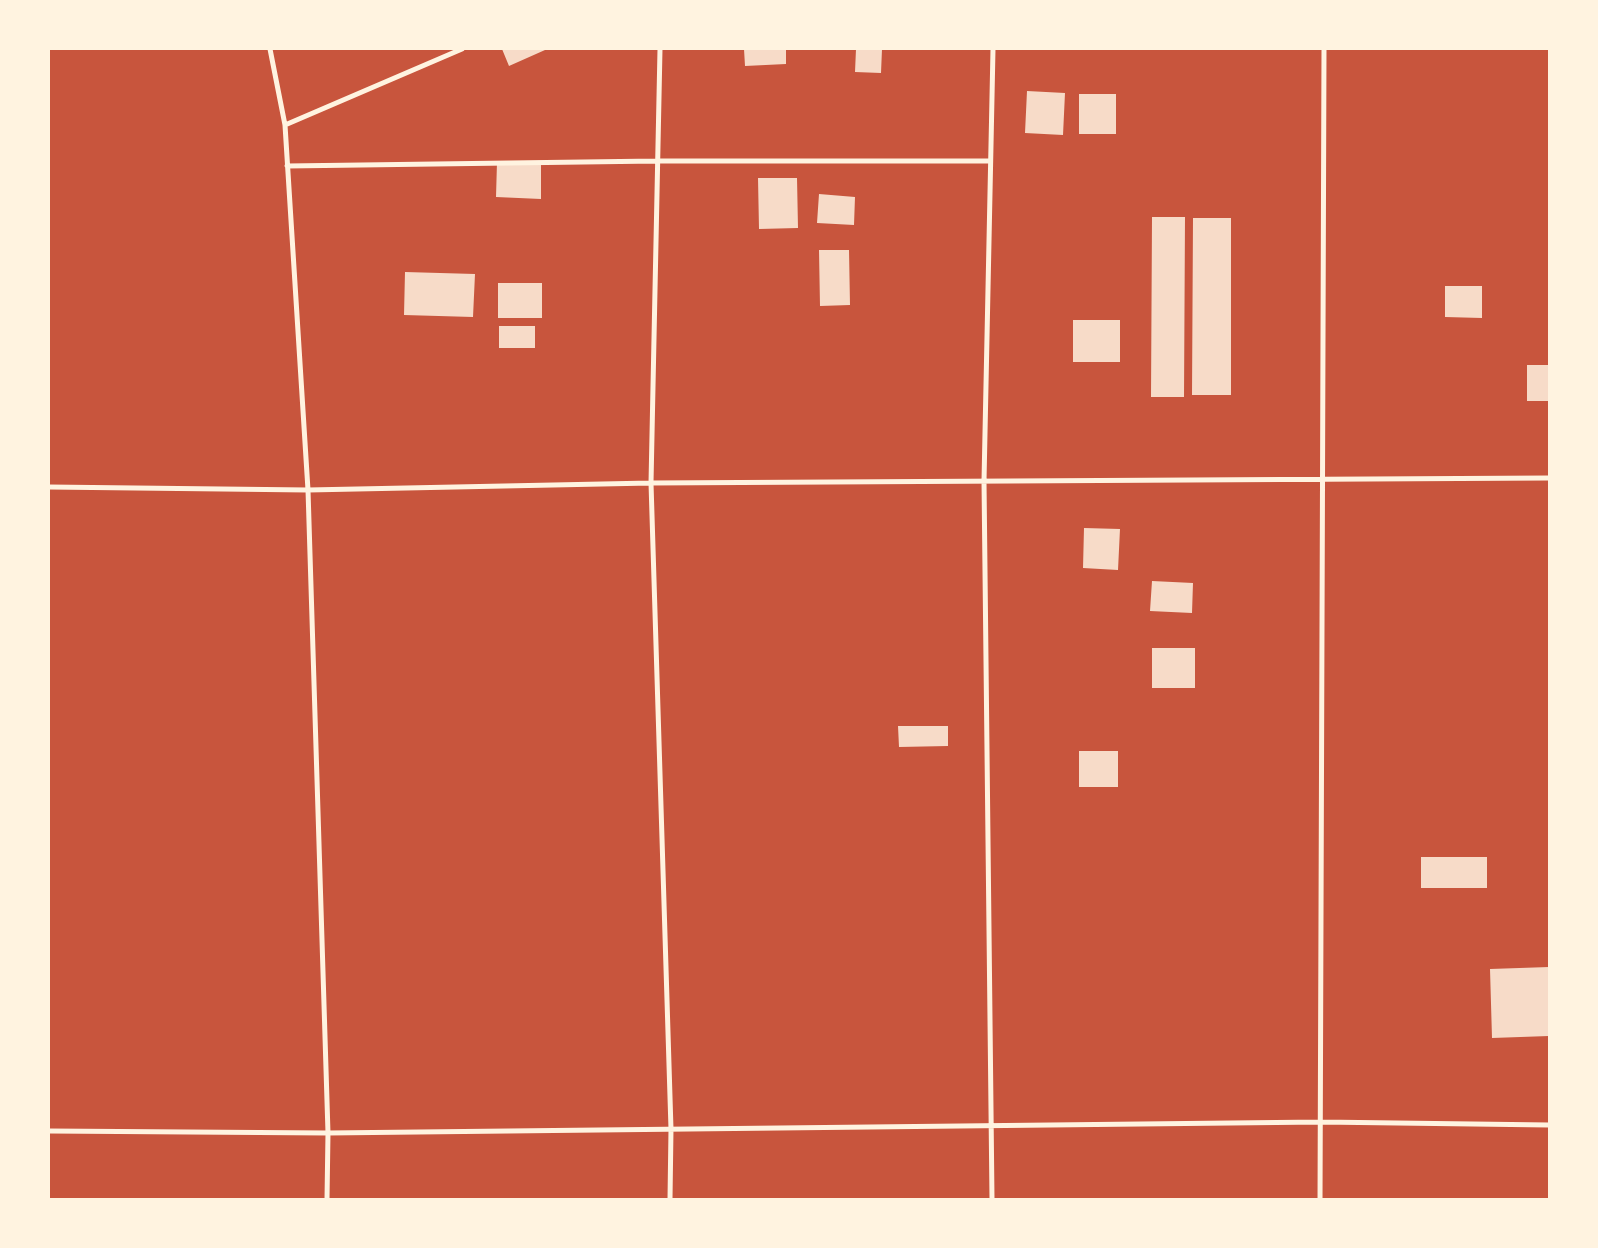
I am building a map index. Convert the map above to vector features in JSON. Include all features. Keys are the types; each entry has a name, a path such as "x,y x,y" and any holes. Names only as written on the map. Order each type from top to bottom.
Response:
{"street":[{"path":"270,49 285,125 308,490 328,1133 327,1199"},
{"path":"285,125 462,49"},
{"path":"660,49 651,483 671,1129 670,1199"},
{"path":"992,1199 984,481 993,49"},
{"path":"1320,1199 1324,49"},
{"path":"287,166 657,161 990,161"},
{"path":"49,487 308,490 651,483 1549,478"},
{"path":"49,1131 328,1133 1321,1122 1549,1125"}],"building":[{"path":"502,49 544,49 545,50 509,66"},
{"path":"744,49 786,49 786,64 745,66"},
{"path":"856,49 882,49 881,73 855,72"},
{"path":"1027,91 1065,93 1063,135 1025,133"},
{"path":"1079,94 1116,94 1116,134 1079,134"},
{"path":"497,162 541,164 541,199 496,197"},
{"path":"758,178 797,178 798,228 759,229"},
{"path":"819,194 855,197 854,225 817,223"},
{"path":"1152,217 1185,217 1184,397 1151,397"},
{"path":"1193,218 1231,218 1231,395 1192,395"},
{"path":"819,250 849,250 850,305 820,306"},
{"path":"405,272 475,274 473,317 404,315"},
{"path":"498,283 542,283 542,318 498,318"},
{"path":"1445,286 1482,286 1482,318 1445,317"},
{"path":"1073,320 1120,320 1120,362 1073,362"},
{"path":"499,326 535,326 535,348 499,348"},
{"path":"1527,365 1549,365 1549,401 1527,401"},
{"path":"1084,528 1120,529 1118,570 1083,568"},
{"path":"1152,581 1193,583 1192,613 1150,611"},
{"path":"1152,648 1195,648 1195,688 1152,688"},
{"path":"898,726 948,726 948,746 899,747"},
{"path":"1079,751 1118,751 1118,787 1079,787"},
{"path":"1421,857 1487,857 1487,888 1421,888"},
{"path":"1549,967 1549,1036 1492,1038 1490,969"}]}
